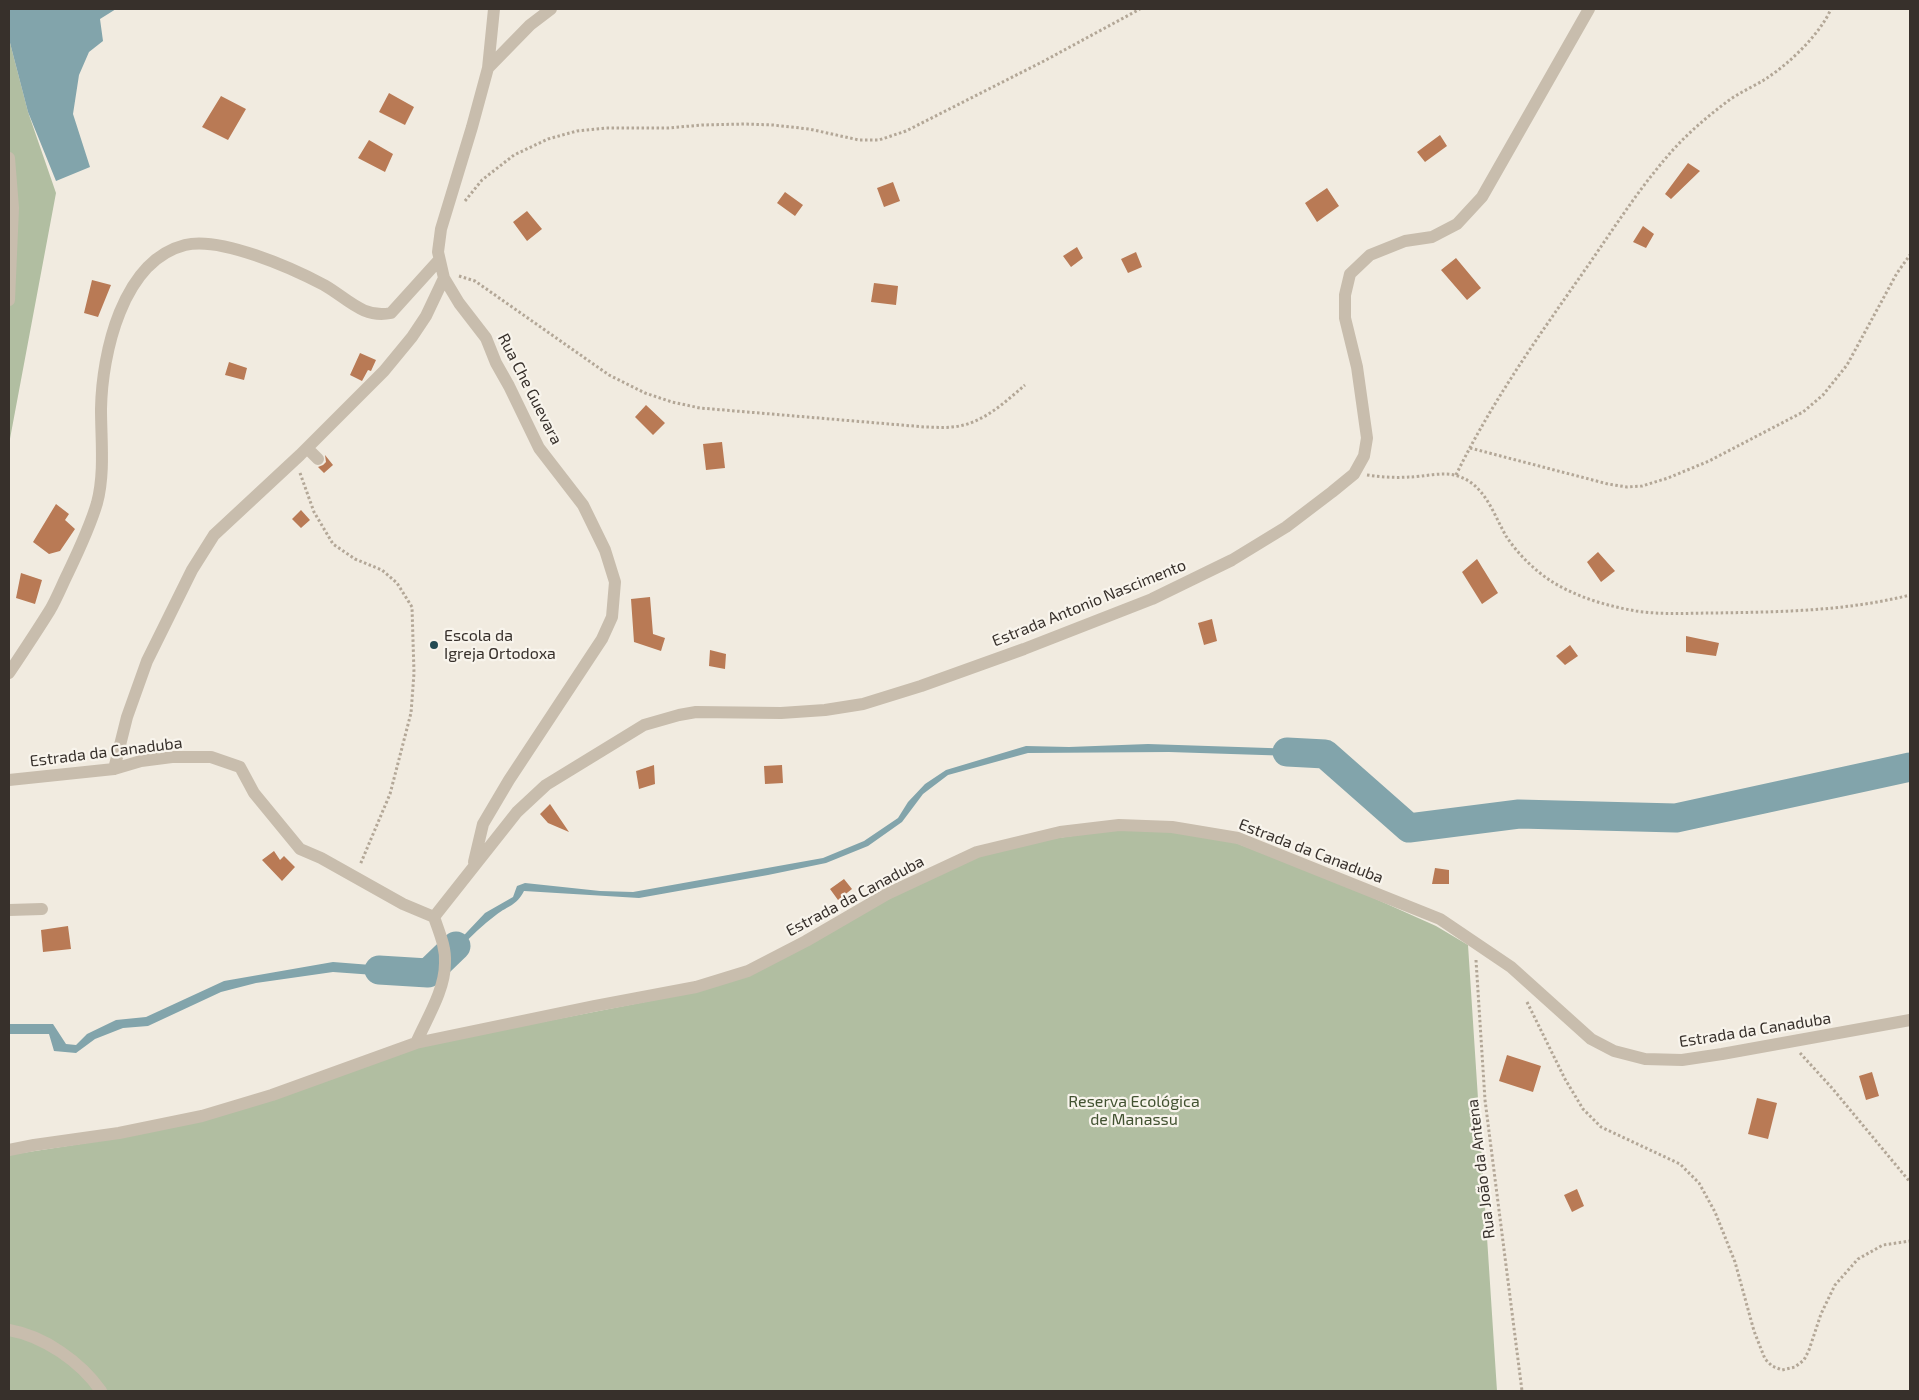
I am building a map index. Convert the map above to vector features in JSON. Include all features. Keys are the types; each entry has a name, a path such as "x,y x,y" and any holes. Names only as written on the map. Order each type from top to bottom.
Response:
{"street":[{"name":"Rua Che Guevara","path":"473,867 482,824 602,640 612,617 615,582 605,550 583,505 539,448 496,363 486,338 459,303 444,278 439,260 441,229 488,68 494,9"},
{"path":"488,68 530,25 551,9"},
{"name":"Estrada Antonio Nascimento","path":"434,917 517,812 546,785 644,725 679,714 696,712 781,713 825,710 863,704 1015,653 1152,599 1232,560 1286,527 1354,474 1364,456 1367,438 1357,367 1345,318 1345,295 1350,274 1370,255 1405,241 1432,237 1457,224 1482,197 1590,9"},
{"path":"9,158 13,208 9,300"},
{"path":"9,673 51,608 90,524 98,500 102,460 101,407 108,348 121,306 139,276 160,257 184,245 208,243 246,252 283,267 323,285 374,315 382,315 391,313 439,260"},
{"path":"114,769 127,717 147,661 192,570 214,535 304,451 384,371 412,337 426,316 444,278"},
{"path":"304,451 318,459"},
{"name":"Estrada da Canaduba","path":"9,780 114,769 141,761 172,757 210,758 240,767 254,793 300,849 321,858 403,904 434,917"},
{"name":"Estrada da Canaduba","path":"9,1150 34,1144 119,1133 202,1116 272,1094 416,1043 705,984 748,971 806,941 887,894 977,852 1060,832 1119,825 1172,827 1238,838 1440,919 1511,967 1591,1039 1614,1051 1644,1058 1682,1060 1790,1043 1910,1020"},
{"path":"9,910 42,909"},
{"path":"416,1043 441,986 446,963 443,944 434,917"},
{"path":"9,1330 20,1332 46,1343 73,1361 101,1391"}],"path":[{"path":"462,205 482,180 514,155 548,139 577,131 606,128 668,128 754,124 808,129 859,140 879,140 906,131 1044,61 1140,9"},
{"path":"1456,475 1492,409 1564,301 1640,192 1672,152 1701,122 1730,99 1768,77 1790,60 1812,37 1831,9"},
{"path":"1470,448 1590,480 1627,487 1642,486 1659,481 1709,461 1803,412 1823,395 1847,365 1910,255"},
{"path":"444,278 458,275 475,281 609,375 672,402 700,408 925,427 954,427 972,423 994,410 1026,386"},
{"path":"304,451 298,466 314,512 333,544 355,559 382,570 397,583 412,607 414,673 411,713 390,794 355,877"},
{"path":"1354,474 1407,478 1456,475 1473,484 1488,501 1506,536 1524,559 1551,581 1592,601 1637,611 1731,613 1817,610 1878,603 1910,595"},
{"name":"Rua João da Antena","path":"1475,942 1485,1100 1522,1391"},
{"path":"1523,993 1583,1109 1601,1127 1680,1164 1699,1183 1715,1212 1735,1262 1754,1331 1765,1359 1772,1366 1782,1370 1795,1367 1804,1360 1810,1350 1821,1314 1835,1285 1858,1259 1882,1245 1910,1241"},
{"path":"1790,1043 1832,1088 1910,1182"}],"green space":[{"path":"9,39 28,112 56,193 9,444"},
{"name":"Reserva Ecológica de Manassu","path":"1121,829 1176,832 1236,843 1349,887 1436,926 1468,945 1497,1391 9,1391 9,1155 119,1138 419,1046 691,993 907,888 982,854 1044,840"}],"water":[{"path":"9,9 116,9 100,19 103,41 89,52 79,75 73,114 90,167 56,181 28,112 9,39"},
{"path":"1148,744 1328,750 1324,757 1169,752 1028,753 948,775 923,794 902,822 868,846 826,863 639,898 524,891 515,903 477,930 424,980 430,966 451,949 485,913 513,897 517,886 525,883 600,891 633,892 823,858 864,841 898,818 908,802 925,784 946,770 1026,746 1069,747"},
{"path":"333,962 371,965 418,965 416,978 333,972 256,983 221,992 148,1026 123,1028 95,1039 76,1053 54,1051 49,1034 9,1034 9,1024 53,1024 66,1044 76,1045 87,1034 116,1020 146,1017 224,981"}],"building":[{"path":"389,93 414,107 405,125 379,112"},
{"path":"221,96 246,109 228,140 202,127"},
{"path":"1440,135 1447,146 1425,162 1417,152"},
{"path":"369,140 393,154 385,172 358,158"},
{"path":"1688,163 1700,171 1671,199 1665,194"},
{"path":"893,182 900,201 884,207 877,188"},
{"path":"1327,188 1339,206 1317,222 1305,203"},
{"path":"785,192 803,205 795,216 777,203"},
{"path":"527,211 542,229 527,241 513,222"},
{"path":"1643,226 1654,234 1646,248 1633,242"},
{"path":"1077,247 1083,258 1071,267 1063,256"},
{"path":"1136,252 1142,267 1128,273 1121,259"},
{"path":"1456,258 1481,288 1467,300 1441,270"},
{"path":"92,280 111,285 98,317 84,313"},
{"path":"874,283 898,286 896,305 871,302"},
{"path":"360,353 376,360 371,371 368,370 362,381 350,375"},
{"path":"229,362 247,368 244,380 225,375"},
{"path":"646,405 665,423 653,435 635,417"},
{"path":"722,442 725,468 706,470 703,444"},
{"path":"325,455 333,465 324,473 318,467 326,462"},
{"path":"56,504 69,514 65,520 75,529 60,551 49,554 33,542"},
{"path":"301,510 310,520 301,528 292,519"},
{"path":"1598,552 1615,571 1601,582 1587,562"},
{"path":"1477,559 1498,593 1482,604 1462,572"},
{"path":"21,573 42,580 35,604 16,598"},
{"path":"650,597 653,634 665,638 661,651 634,642 631,599"},
{"path":"1212,619 1217,641 1204,645 1198,623"},
{"path":"1686,636 1719,643 1716,656 1686,652"},
{"path":"1570,645 1578,656 1565,665 1556,656"},
{"path":"710,650 726,654 725,669 709,666"},
{"path":"654,765 655,784 639,789 636,771"},
{"path":"782,765 783,783 765,784 764,766"},
{"path":"550,804 569,832 548,823 540,814"},
{"path":"274,851 280,860 284,856 295,867 282,881 262,860"},
{"path":"1435,868 1449,870 1449,884 1432,884"},
{"path":"844,879 852,889 838,900 830,889"},
{"path":"68,926 71,949 43,952 41,930"},
{"path":"1507,1055 1541,1066 1533,1092 1499,1081"},
{"path":"1872,1072 1879,1096 1866,1100 1859,1076"},
{"path":"1757,1098 1777,1103 1768,1139 1748,1134"},
{"path":"1577,1189 1584,1206 1572,1212 1564,1195"}],"waterway":[{"path":"1287,752 1325,754 1409,828 1519,814 1676,818 1910,767"},
{"path":"379,970 428,973 456,946"}],"place":[{"name":"Escola da Igreja Ortodoxa","path":"434,645"}]}
